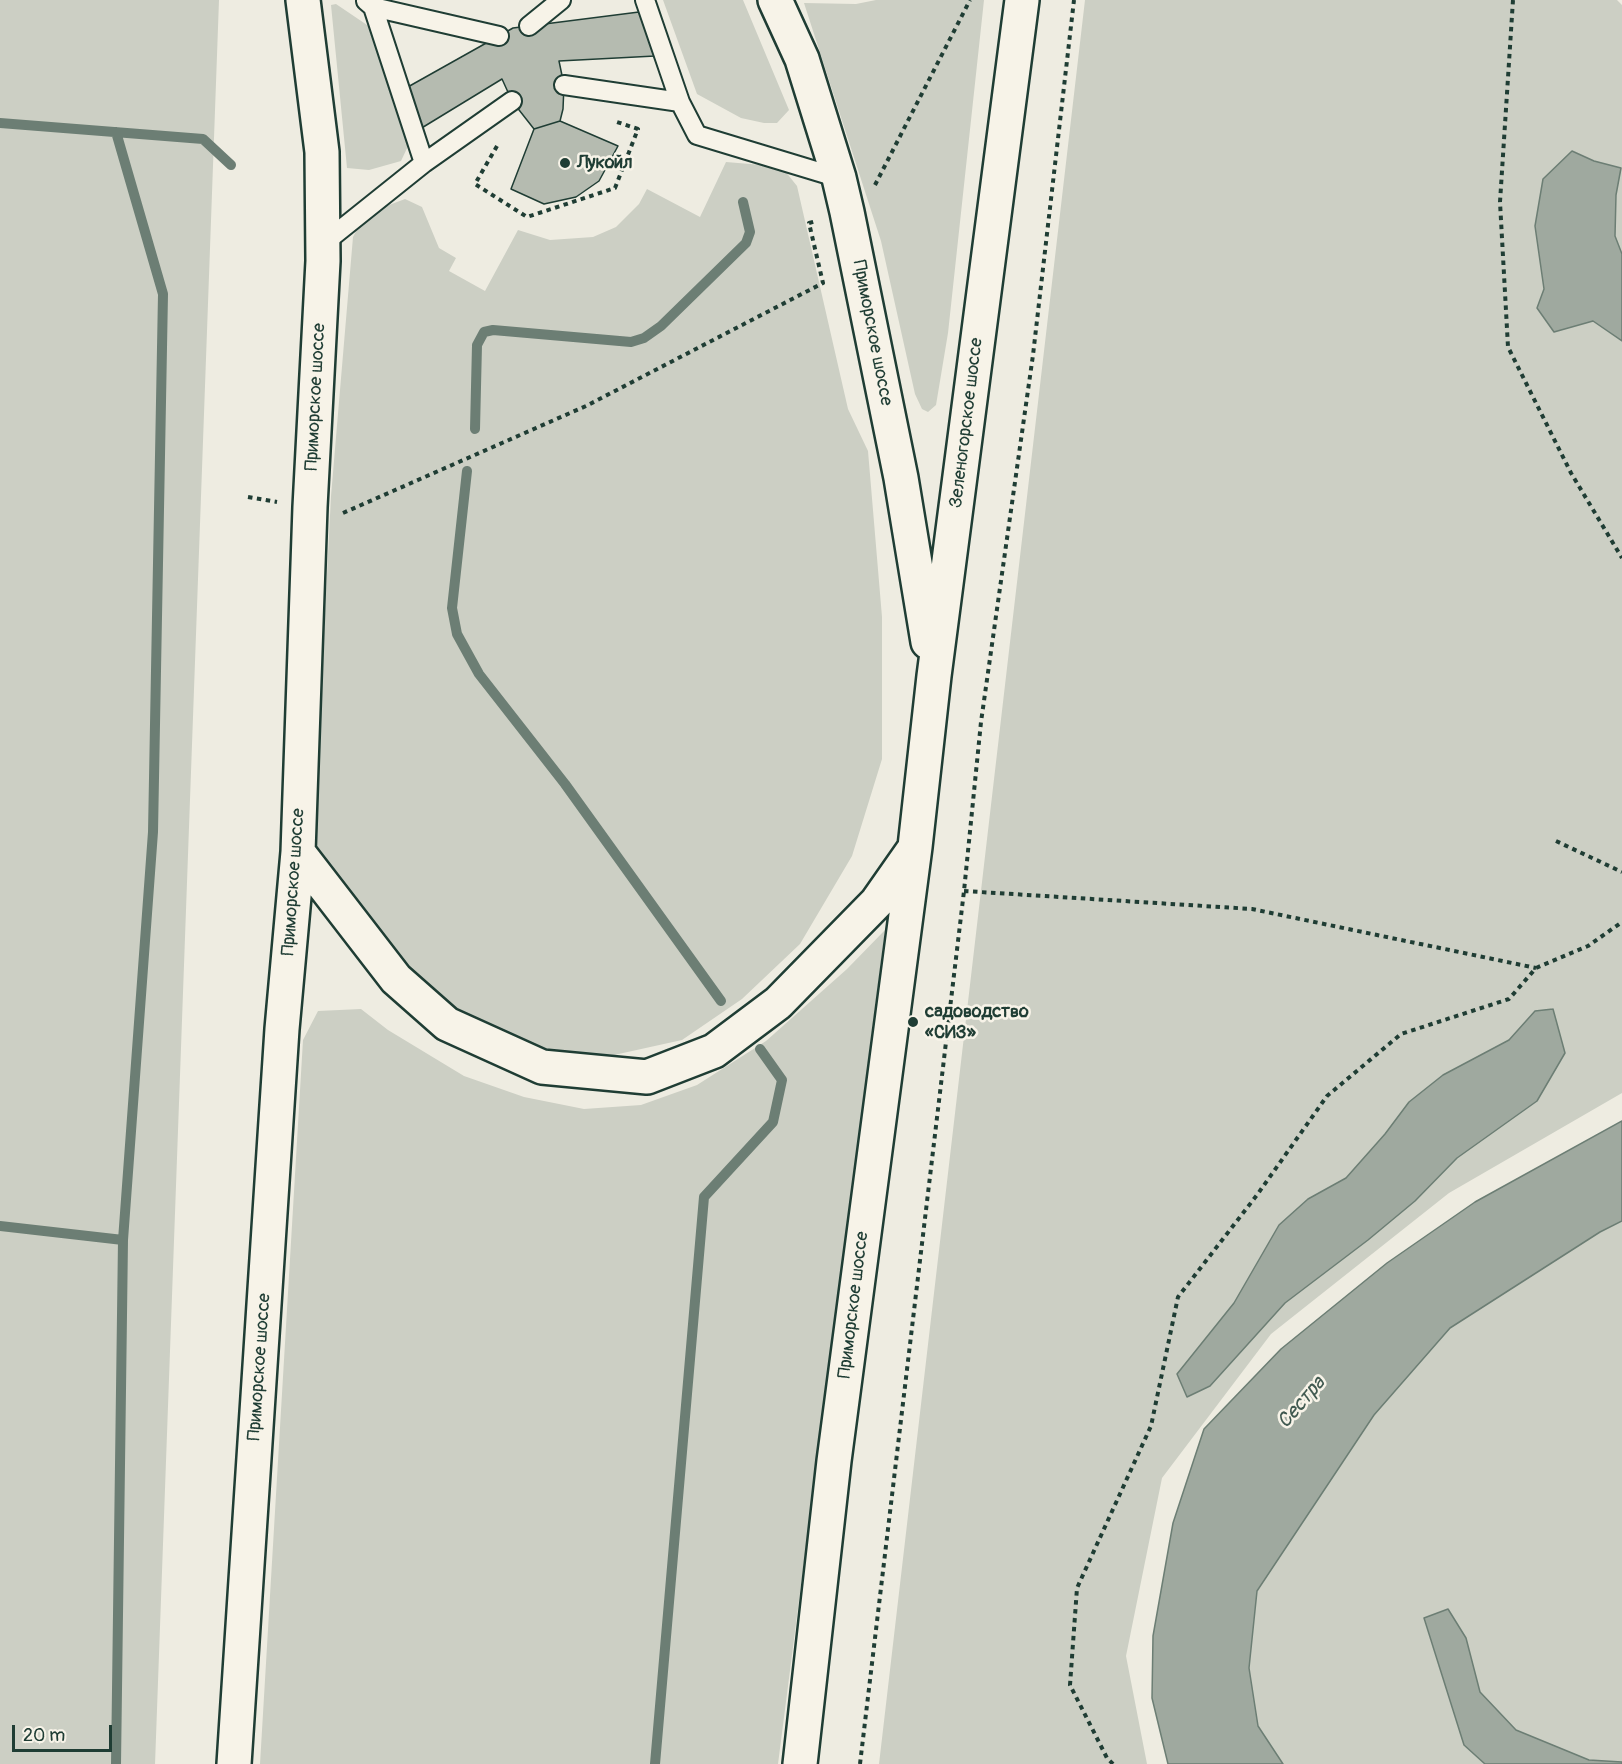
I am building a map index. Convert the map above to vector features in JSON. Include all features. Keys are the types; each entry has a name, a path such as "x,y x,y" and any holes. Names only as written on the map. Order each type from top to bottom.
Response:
{"highway":[{"name":"Приморское шоссе","path":"234,1764 282,1029 298,852 310,507 324,243 322,152 303,0"},
{"name":"Приморское шоссе","path":"775,0 802,59 839,178 901,478 933,676"},
{"name":"Зеленогорское шоссе","path":"915,847 933,676 1022,0"},
{"name":"Приморское шоссе","path":"800,1764 834,1461 915,847"},
{"path":"298,852 396,979 447,1024 542,1067 647,1077 714,1052 778,1003 877,902 915,847"}],"lane":[{"path":"369,4 404,0"},
{"path":"529,26 561,0"},
{"path":"645,0 680,102 697,135 839,178"},
{"path":"369,4 424,163"},
{"path":"369,4 499,36"},
{"path":"564,85 680,102"},
{"path":"324,243 424,163 512,101"}],"path":[{"path":"872,191 970,0"},
{"path":"860,1764 964,891 981,722 1033,355 1074,0"},
{"path":"1513,0 1500,202 1508,346 1571,473 1622,558"},
{"path":"498,145 475,184 526,218 615,188 638,129 607,117"},
{"path":"248,497 345,514 586,406 823,283 809,223"},
{"path":"1556,841 1622,872"},
{"path":"964,891 1252,909 1536,968"},
{"path":"1113,1764 1107,1758 1070,1685 1077,1588 1151,1426 1178,1297 1257,1195 1327,1096 1401,1034 1509,999 1536,968 1588,946 1622,922"}],"shaded area":[{"path":"0,0 219,0 155,1764 0,1764"},
{"path":"663,0 743,0 789,110 777,123 741,118 697,94"},
{"path":"876,0 984,0 948,333 936,405 928,412 922,409 915,394 881,241 804,3 856,4"},
{"path":"1085,0 1617,0 1622,5 1622,254 1615,237 1616,195 1621,168 1594,161 1573,151 1535,226 1544,289 1537,308 1593,321 1622,341 1622,1093 1449,1193 1271,1334 1162,1478 1126,1656 1147,1764 879,1764","holes":["1535,1011 1537,1101 1457,1158 1415,1201 1285,1303 1210,1386 1234,1303 1279,1225 1308,1199 1346,1178 1385,1134 1409,1102 1443,1075 1509,1040"]},
{"path":"336,4 370,27 409,144 401,161 369,170 347,168 331,5"},
{"path":"726,162 762,165 785,171 797,186 848,409 868,451 882,617 882,759 852,856 800,944 742,999 682,1040 614,1055 551,1051 497,1034 431,992 312,869 331,496 353,237 361,222 376,210 405,199 422,207 439,248 456,258 449,271 485,291 518,230 550,240 593,237 616,227 639,204 647,189 700,217"},
{"path":"885,930 778,1764 260,1764 303,1040 318,1011 361,1009 388,1030 464,1076 524,1097 584,1109 641,1105 697,1085 766,1041 847,969"},
{"path":"1622,1221 1622,1762 1589,1760 1516,1730 1480,1692 1466,1638 1447,1609 1424,1619 1464,1745 1485,1764 1283,1764 1258,1726 1249,1668 1257,1591 1374,1415 1450,1328 1600,1232"}],"water":[{"path":"1572,151 1594,161 1621,168 1616,195 1615,236 1622,254 1622,341 1593,321 1554,332 1537,308 1544,289 1535,226 1543,179"},
{"path":"1553,1009 1565,1053 1537,1101 1457,1158 1415,1201 1285,1303 1210,1386 1187,1397 1177,1374 1234,1303 1279,1225 1308,1199 1346,1178 1385,1134 1409,1102 1443,1075 1509,1040 1535,1011"},
{"name":"Сестра","path":"1622,1121 1622,1221 1600,1232 1450,1328 1374,1415 1257,1591 1249,1668 1258,1726 1283,1764 1168,1764 1152,1698 1153,1636 1173,1523 1204,1429 1281,1349 1387,1263 1475,1202"},
{"path":"1448,1609 1466,1638 1480,1692 1516,1730 1589,1760 1622,1762 1622,1764 1485,1764 1464,1745 1424,1618"}],"building":[{"path":"639,12 655,56 559,61 564,85 560,121 534,129 512,101 502,79 420,129 406,88 513,28"},
{"name":"Лукойл","path":"560,121 618,146 599,181 576,197 544,204 511,189 534,129"}],"waterway":[{"path":"0,123 203,139 231,165"},
{"path":"116,132 163,294 153,832 123,1240 116,1764"},
{"path":"475,429 477,345 484,332 493,330 631,342 644,338 661,326 746,243 750,232 743,202"},
{"path":"467,471 452,608 457,634 479,674 565,784 721,1001"},
{"path":"655,1764 704,1197 773,1122 782,1080 760,1049"},
{"path":"0,1226 123,1240"}],"place":[{"name":"Лукойл","path":"565,163"},
{"name":"садоводство «СИЗ»","path":"913,1022"}]}
